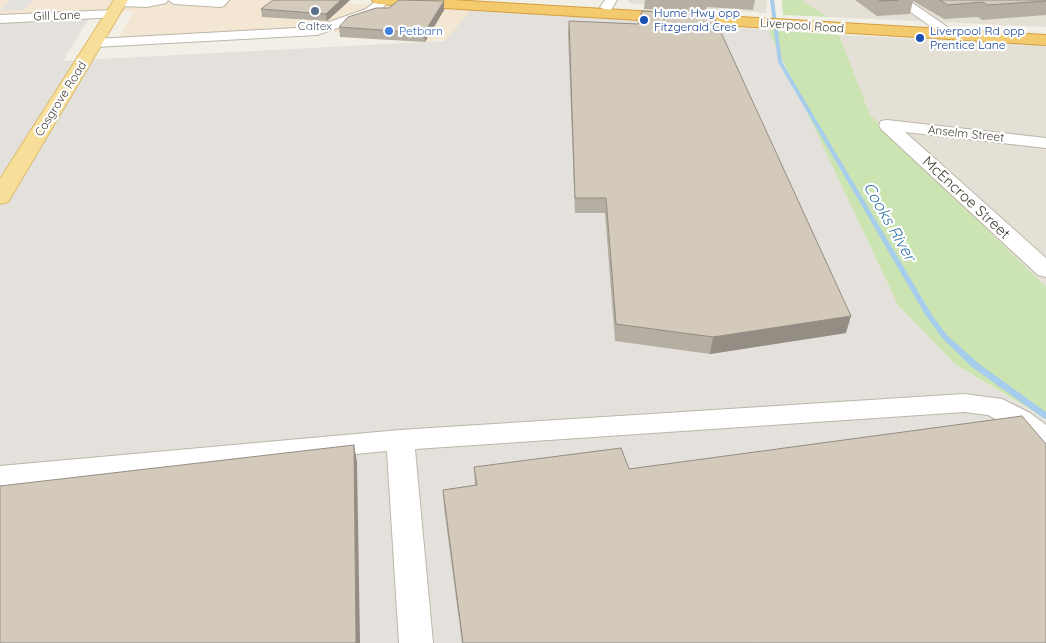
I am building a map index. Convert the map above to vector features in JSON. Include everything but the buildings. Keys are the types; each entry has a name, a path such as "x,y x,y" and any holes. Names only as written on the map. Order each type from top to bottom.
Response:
{"highway":[{"name":"Liverpool Road","path":"379,0 743,19 1046,40"},
{"name":"Liverpool Road","path":"494,0 609,4 743,19"},
{"name":"Liverpool Road","path":"806,24 1046,33"}],"main road":[{"name":"Cosgrove Road","path":"0,197 117,6"}],"street":[{"name":"Gill Lane","path":"0,18 117,6 140,6 162,0"},
{"path":"174,0 220,3 223,0"},
{"path":"95,43 317,31 371,12 384,0"},
{"path":"900,0 942,28"},
{"name":"Anselm Street","path":"887,124 1046,142"},
{"name":"McEncroe Street","path":"887,124 1043,265"},
{"path":"0,477 400,440 964,403 993,406 1020,420 1046,440"},
{"path":"400,440 416,643"}],"shaded area":[{"path":"0,0 287,0 486,11 465,41 436,39 433,42 348,36 347,33 338,32 115,45 134,11 0,17"},
{"path":"10,0 33,0 24,10 0,11"},
{"path":"629,0 766,0 767,6 766,13 633,4 628,2"},
{"path":"803,0 1046,0 1046,27 829,17 802,2"},
{"path":"472,9 768,30 898,305 955,364 1046,420 1046,643 0,643 0,22 90,17 63,61 445,41"},
{"path":"839,35 1046,45 1046,287 869,115"}],"green space":[{"path":"782,0 803,0 803,2 829,17 783,15"},
{"path":"768,30 839,35 870,115 1046,287 1046,419 955,364 898,305"}],"waterway":[{"name":"Cooks River","path":"772,0 780,62 929,316 945,337 975,365 1046,416"}],"place":[{"name":"Caltex","path":"315,11"},
{"name":"Hume Hwy opp Fitzgerald Cres","path":"644,20"},
{"name":"Petbarn","path":"389,31"},
{"name":"Liverpool Rd opp Prentice Lane","path":"920,38"}]}
